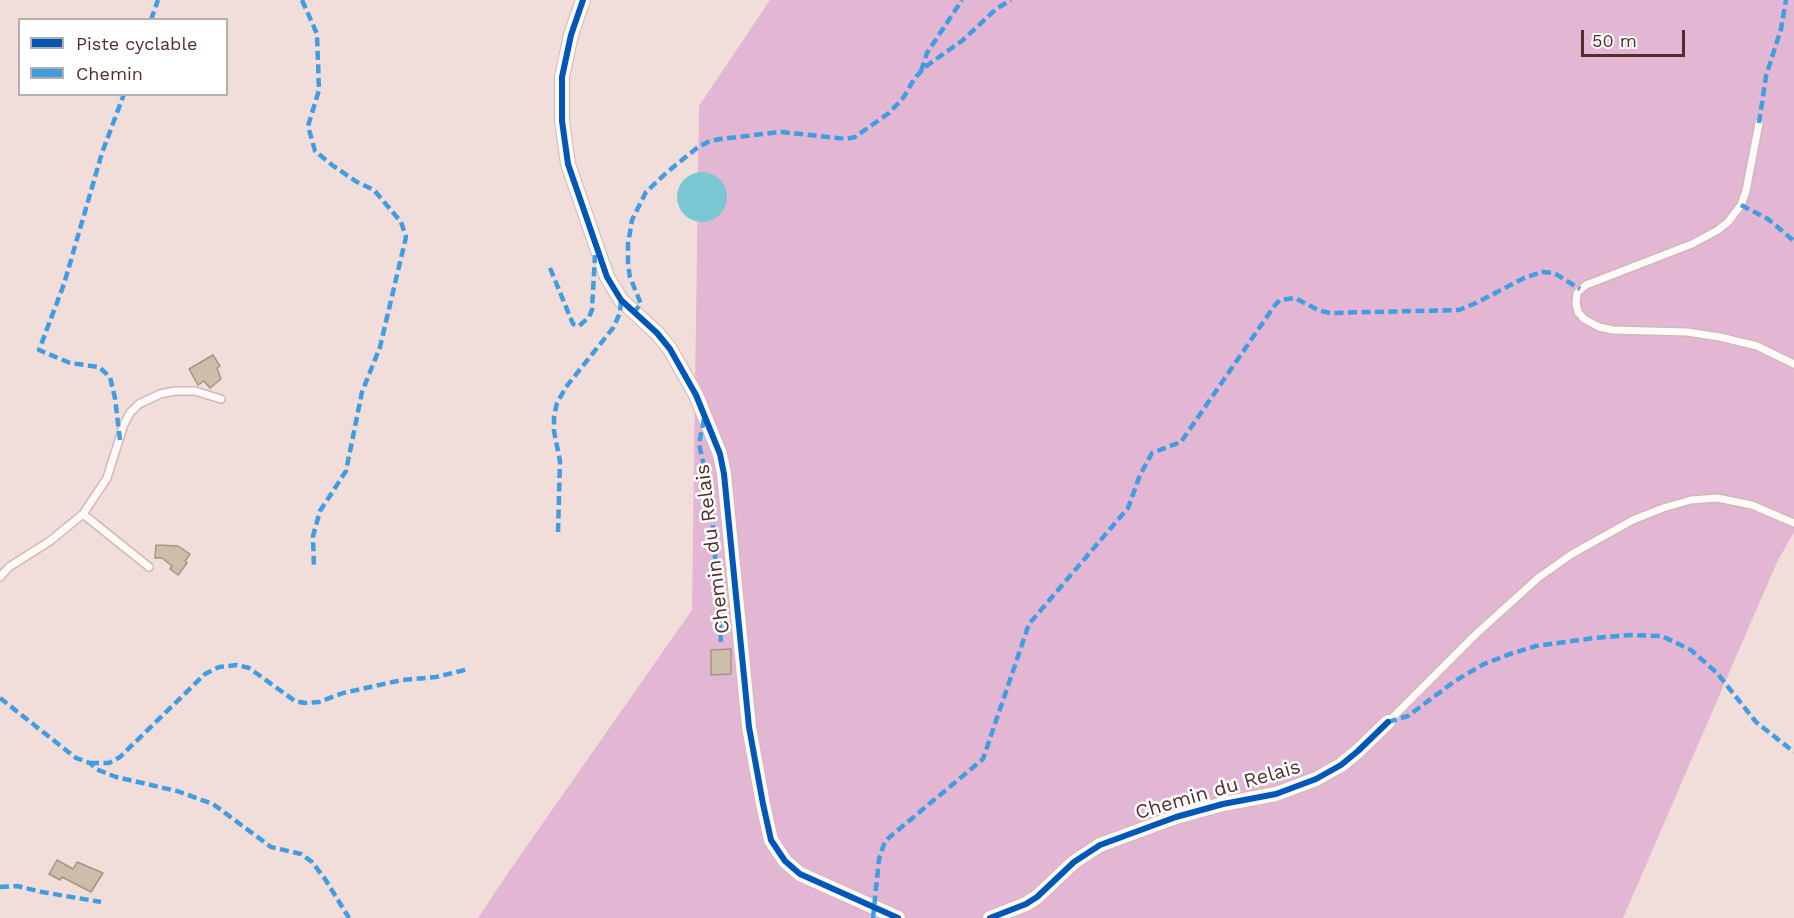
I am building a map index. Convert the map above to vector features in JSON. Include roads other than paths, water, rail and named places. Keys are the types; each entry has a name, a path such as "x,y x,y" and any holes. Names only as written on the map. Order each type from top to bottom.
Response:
{"street":[{"name":"Chemin du Relais","path":"583,0 568,46 562,77 562,121 568,164 607,278 621,300 657,333 670,349 696,395 720,454 724,474 749,727 771,840 777,852 800,874 898,918"},
{"name":"Chemin du Relais","path":"990,918 1026,904 1037,897 1074,862 1100,845 1176,817 1223,804 1276,794 1316,779 1341,765 1359,751 1388,722"}],"lane":[{"path":"1759,123 1746,191 1741,205 1728,222 1712,234 1692,244 1586,285 1577,292 1576,309 1584,320 1599,327 1613,330 1687,332 1720,336 1757,346 1794,364"},
{"path":"0,577 9,567 50,541 83,514 107,478 124,424 139,404 160,394 175,391 203,393 221,399"},
{"path":"1388,722 1475,634 1538,578 1572,554 1633,520 1691,500 1717,498 1752,504 1794,523"},
{"path":"83,514 149,567"}],"water":[{"path":"697,172 707,172 720,179 727,192 727,202 720,215 707,222 697,222 688,218 681,211 677,202 677,192 681,183 688,176"}]}
